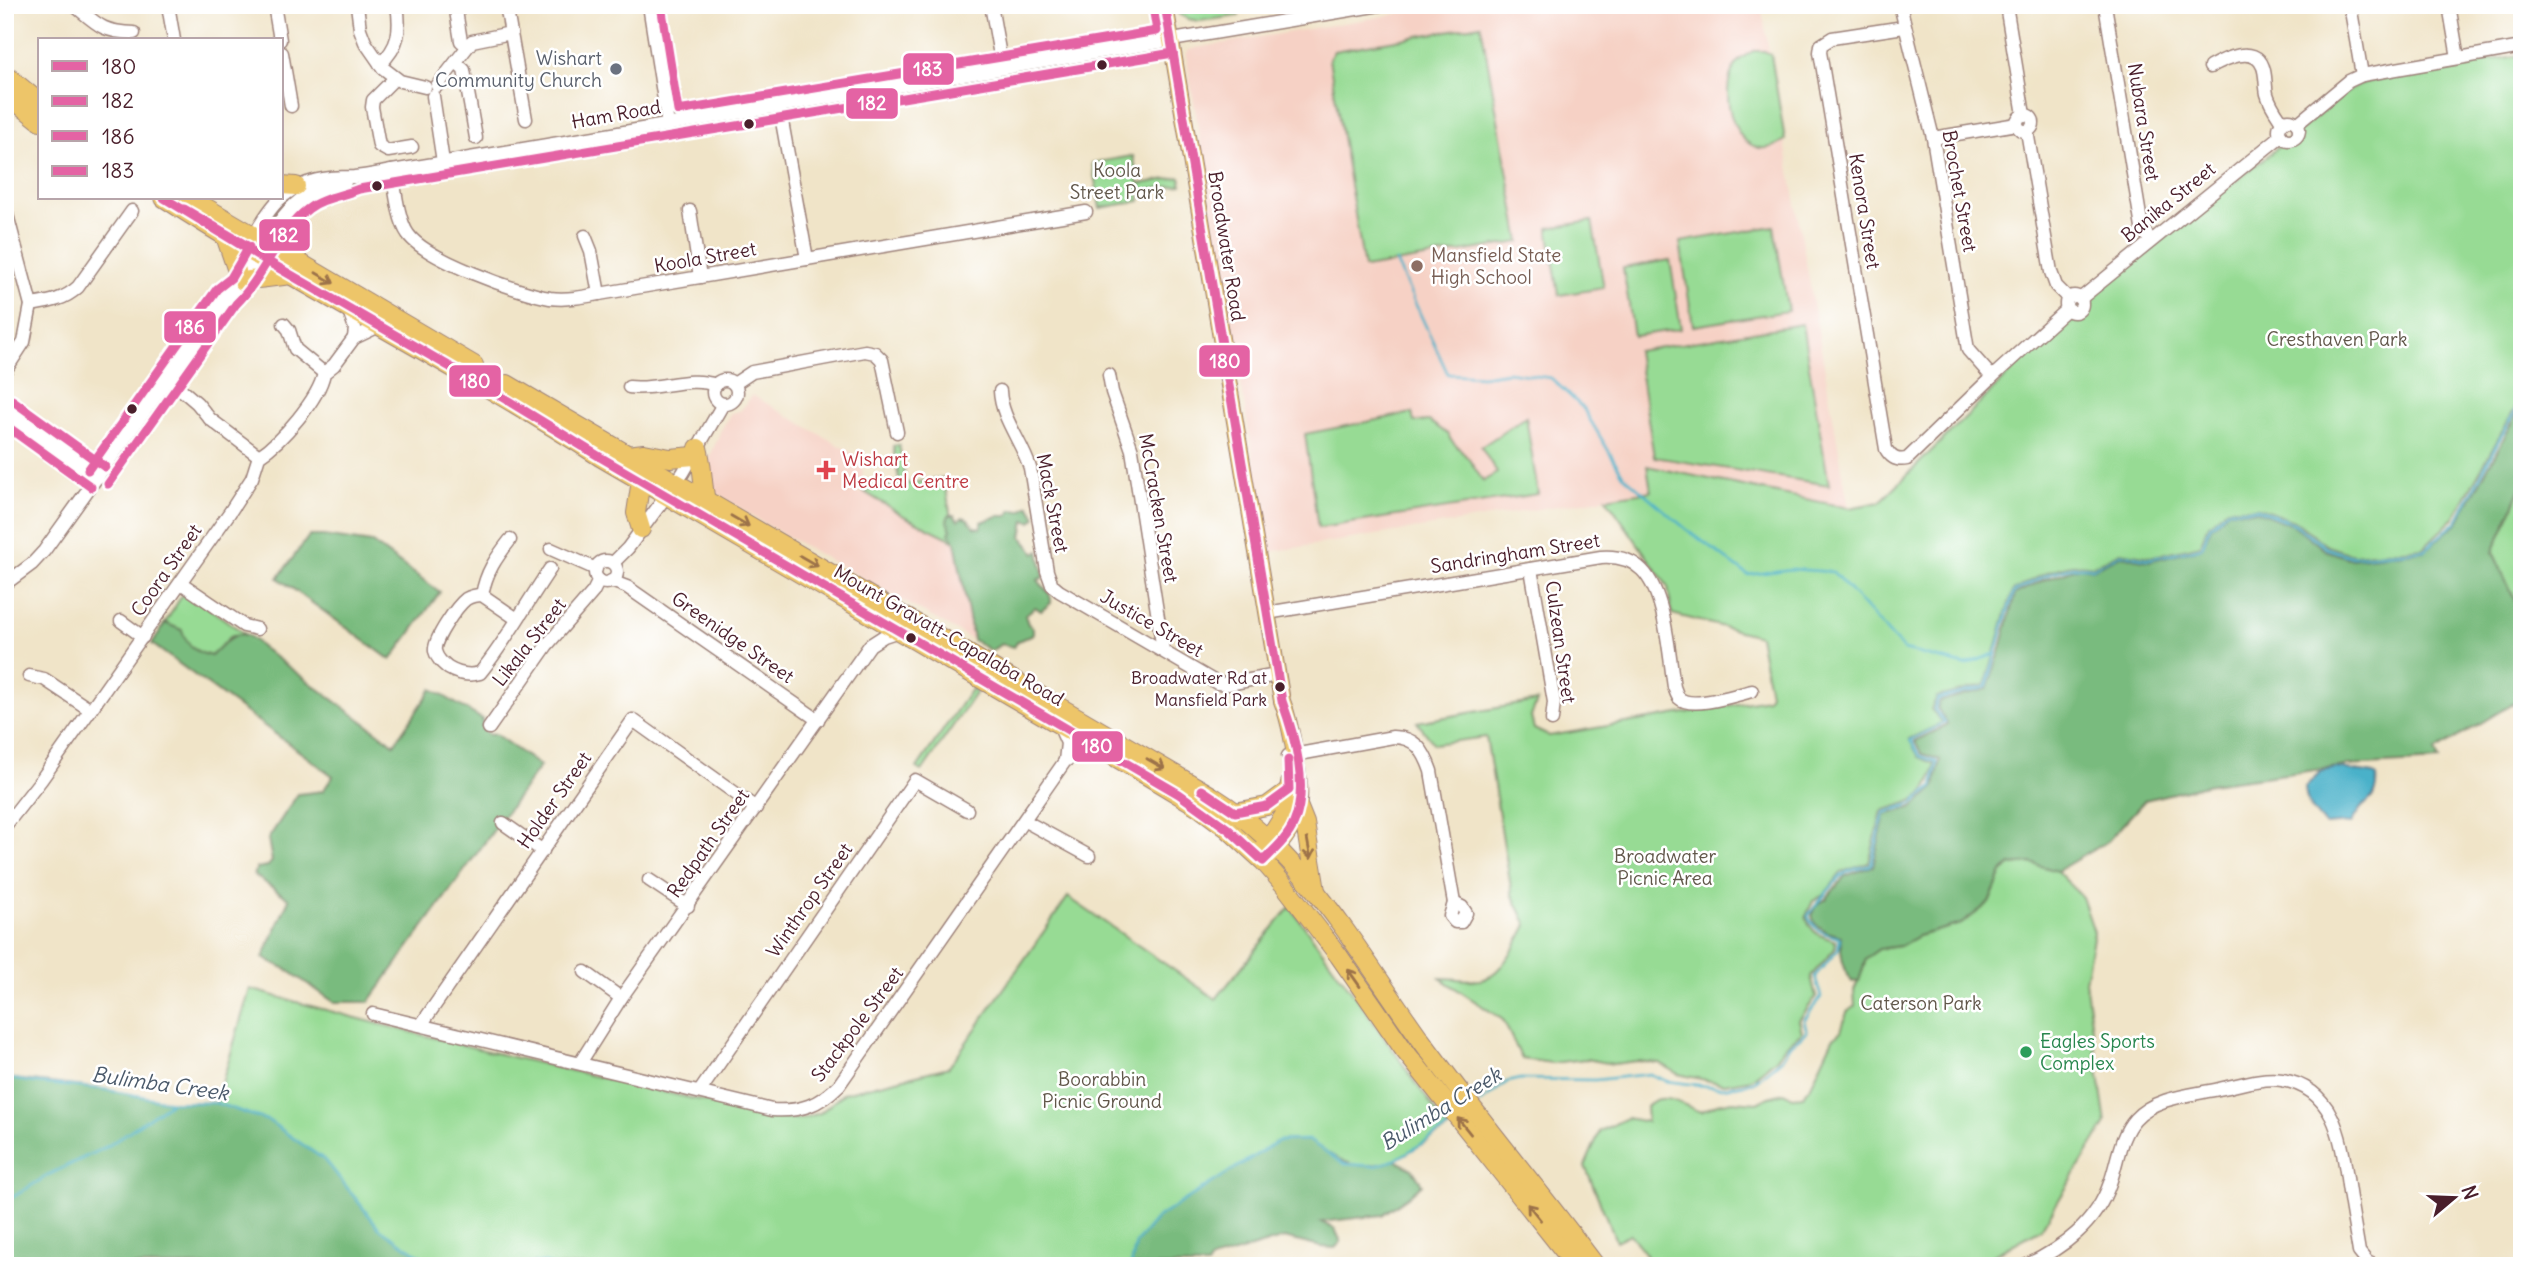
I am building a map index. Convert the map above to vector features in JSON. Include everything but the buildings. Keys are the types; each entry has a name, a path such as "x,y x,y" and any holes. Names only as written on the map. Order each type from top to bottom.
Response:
{"highway":[{"path":"5,74 38,101"},
{"path":"5,93 38,119"},
{"name":"Mount Gravatt-Capalaba Road","path":"167,200 225,236 257,246 628,456 671,489 866,612 1197,806 1260,858 1311,919 1392,1034 1441,1097 1494,1149 1596,1266"},
{"name":"Mount Gravatt-Capalaba Road","path":"199,200 291,275 348,309 381,325 546,421 641,480 706,501 1235,811 1273,843 1315,891 1457,1086 1494,1149 1576,1266"},
{"path":"225,236 240,276 277,278 291,275"},
{"path":"628,456 644,453 670,458 696,452 703,465 702,481 706,501"},
{"path":"641,480 636,513 641,529"},
{"path":"1235,811 1267,806 1289,790"},
{"path":"1299,808 1315,891"}],"main road":[{"name":"Broadwater Road","path":"1165,5 1282,701 1280,718 1300,791 1299,808 1291,830 1273,843 1260,858"},
{"name":"Broadwater Road","path":"1273,843 1289,790 1291,756"}],"street":[{"path":"74,5 102,28 113,32 134,33"},
{"path":"168,5 174,38"},
{"path":"274,5 279,38"},
{"path":"357,5 360,29 365,42 380,64 395,78 432,89"},
{"path":"380,64 391,54 398,38 400,23 397,5"},
{"path":"454,5 461,40 468,46"},
{"path":"506,5 526,119"},
{"path":"649,5 668,125"},
{"path":"991,5 1002,67"},
{"name":"Ham Road","path":"257,246 300,200 321,188 355,177 1380,5"},
{"name":"Brochet Street","path":"1900,5 1933,138 1968,350 1992,377"},
{"path":"2007,5 2023,123 2050,272 2056,286 2072,302"},
{"name":"Nubara Street","path":"2105,5 2142,228 2151,241"},
{"path":"2350,5 2362,75"},
{"path":"2449,5 2458,58"},
{"name":"Kenora Street","path":"1900,460 1890,456 1886,449 1820,52 1821,45 1832,38 1904,27"},
{"path":"432,89 476,39 511,33"},
{"path":"2210,67 2221,61 2245,55 2258,58 2270,103 2282,130 2290,120 2297,124 2349,81 2362,75 2522,47"},
{"path":"456,63 464,69 476,138"},
{"path":"284,66 291,106"},
{"path":"395,78 373,100 379,146 388,151 412,147"},
{"path":"432,89 443,162"},
{"path":"779,105 807,259"},
{"path":"1933,138 2023,123"},
{"name":"Banika Street","path":"1900,460 1907,459 2072,302 2151,241 2282,130"},
{"name":"Koola Street","path":"392,171 404,228 415,242 472,274 548,298 599,294 1086,212"},
{"name":"Ham Road","path":"285,191 317,179 341,175 355,177"},
{"name":"Ham Road","path":"257,246 268,211 277,200"},
{"path":"5,207 31,305 24,342 5,371"},
{"path":"31,305 55,301 78,288 132,211"},
{"path":"690,211 700,277"},
{"path":"585,236 591,251 599,294"},
{"path":"5,584 32,564 44,551 228,296 257,246"},
{"path":"348,309 355,328 354,338"},
{"path":"284,324 289,330 295,349 324,373"},
{"name":"Coora Street","path":"5,826 181,583 253,478 259,456 274,446 314,396 322,384 324,373 334,365 354,338 381,325"},
{"path":"734,384 752,372 865,351 882,360 897,432"},
{"name":"McCracken Street","path":"1109,375 1112,392 1132,450 1163,650"},
{"path":"169,379 197,403 210,419 259,456"},
{"path":"629,387 646,389 695,380 716,385"},
{"path":"724,380 734,384 737,389 736,399 730,404 723,404 714,398 713,390 716,385 724,380"},
{"name":"Mack Street","path":"1000,391 1001,405 1026,453 1047,571 1052,584"},
{"path":"602,577 603,561 615,566 696,452 723,404"},
{"path":"5,410 98,477"},
{"path":"482,595 485,577 510,540"},
{"name":"Greenidge Street","path":"551,549 626,587 818,720"},
{"name":"Sandringham Street","path":"1267,613 1616,556 1642,570 1658,601 1678,697 1697,703 1752,691"},
{"name":"Likala Street","path":"489,728 547,645 593,592 602,577 617,574 615,566"},
{"name":"Greenidge Street","path":"615,566 626,587"},
{"path":"517,619 482,595 472,596 464,600 437,638 434,649 440,662 454,672 471,675 480,673 514,627 550,569"},
{"name":"Culzean Street","path":"1531,569 1554,702 1552,720"},
{"path":"181,583 244,626 257,629"},
{"name":"Justice Street","path":"1052,584 1059,591 1217,683 1228,684 1277,675"},
{"path":"866,612 872,633 870,645"},
{"path":"121,621 143,637"},
{"path":"870,645 884,636 900,631"},
{"name":"Redpath Street","path":"580,1063 621,998 870,645"},
{"path":"29,676 44,679 89,709"},
{"name":"Holder Street","path":"421,1025 633,720 756,808"},
{"path":"1059,723 1067,743 1065,761"},
{"path":"1291,756 1393,737 1408,738 1419,745 1431,771 1454,903"},
{"name":"Stackpole Street","path":"373,1014 772,1110 789,1111 815,1105 839,1085 1065,761 1094,744"},
{"name":"Winthrop Street","path":"700,1091 915,780 967,810"},
{"path":"1025,821 1089,856"},
{"path":"503,823 543,850"},
{"path":"649,880 688,906"},
{"path":"585,972 621,998"},
{"path":"2025,1266 2067,1243 2085,1226 2110,1183 2124,1136 2136,1118 2154,1104 2259,1081 2281,1080 2300,1085 2315,1093 2327,1107 2337,1126 2344,1151 2358,1252 2372,1264"}],"shaded area":[{"name":"Mansfield State High School","path":"1449,5 1761,5 1849,508 1648,466 1651,491 1269,552 1186,55 1189,50 1196,48"},
{"path":"752,395 861,458 863,475 854,492 860,494 863,491 904,516 955,541 973,640 765,524 712,490 707,477 710,457 720,432 731,413 740,411"}],"green space":[{"path":"1176,5 1237,5 1239,16 1199,21 1179,14"},
{"path":"1481,25 1520,242 1364,268 1329,59 1334,51"},
{"path":"1753,51 1764,51 1771,55 1785,140 1769,147 1756,147 1745,140 1736,129 1728,99 1733,69"},
{"name":"Cresthaven Park","path":"2522,55 2522,396 2454,518 2423,548 2354,555 2327,546 2296,522 2259,508 2227,508 2209,524 2200,545 2150,557 2121,552 2093,566 2062,567 2013,591 1985,685 1937,697 1931,709 1943,723 1909,739 1919,757 1935,764 1924,792 1911,801 1882,811 1869,863 1842,872 1824,895 1813,901 1806,916 1808,922 1816,933 1836,941 1835,949 1811,976 1816,997 1799,1020 1802,1032 1752,1079 1724,1084 1678,1074 1659,1063 1637,1061 1613,1064 1586,1059 1552,1063 1522,1059 1503,1020 1440,978 1487,978 1502,966 1527,925 1512,894 1486,737 1434,744 1417,722 1537,701 1531,717 1534,729 1549,736 1767,699 1770,694 1759,636 1672,614 1668,587 1606,498 1651,491 1647,466 1849,508 1880,502 2052,331 2088,299 2352,88 2377,79"},
{"name":"Koola Street Park","path":"1133,156 1139,184 1180,177 1182,185 1139,191 1140,201 1100,208 1092,163"},
{"path":"1592,221 1604,288 1559,295 1548,228"},
{"path":"1774,226 1788,311 1693,326 1680,242"},
{"path":"1670,260 1681,329 1634,336 1623,268"},
{"path":"1802,324 1829,485 1654,457 1637,351"},
{"path":"2522,405 2522,486 2493,552 2522,616 2522,698 2435,751 2439,761 2346,766 2210,784 2145,800 2108,841 2057,871 2031,863 2011,865 2002,872 1989,903 1961,924 1918,936 1900,946 1879,949 1866,958 1859,981 1852,982 1842,960 1841,936 1827,932 1814,923 1812,915 1817,905 1826,899 1845,876 1873,866 1885,815 1913,807 1935,787 1940,760 1922,754 1914,741 1948,725 1937,708 1940,701 1987,689 2015,594 2043,580 2080,567 2093,569 2121,556 2149,561 2202,548 2211,527 2228,511 2257,511 2295,526 2325,550 2352,559 2424,551 2458,522"},
{"path":"1412,413 1414,422 1429,421 1449,435 1483,481 1497,473 1481,447 1526,417 1538,494 1318,528 1305,434"},
{"path":"899,445 906,484 944,478 955,541 904,516 863,491 900,485 893,446"},
{"path":"2522,486 2522,616 2493,552"},
{"path":"1029,505 1036,517 1031,522 1025,520 1022,537 1035,553 1039,551 1044,577 1038,580 1049,593 1051,603 1041,611 1035,607 1025,615 1028,624 1033,628 1033,634 1018,641 1014,647 1001,644 991,651 973,640 955,541 949,533 951,530 947,520 949,515 954,515 958,520 963,517 974,527 981,528 982,522 998,516 1008,516 1012,510 1021,511"},
{"path":"309,536 372,543 440,592 391,660 278,578"},
{"path":"188,593 245,634 232,635 211,656 198,652 165,623 182,595"},
{"path":"165,623 182,630 192,648 211,656 234,636 246,635 394,744 432,689 482,719 483,730 490,735 495,734 540,766 369,1002 334,1002 286,969 263,958 289,899 254,875 257,868 268,866 272,861 268,839 298,794 323,791 333,776 152,644"},
{"path":"972,688 976,692 922,771 917,768"},
{"name":"Caterson Park","path":"2031,863 2057,871 2082,897 2094,932 2085,981 2106,1123 2041,1229 1974,1266 1652,1266 1630,1234 1616,1241 1585,1166 1600,1131 1627,1118 1647,1122 1646,1107 1659,1099 1672,1100 1701,1112 1717,1104 1733,1101 1757,1103 1784,1093 1793,1097 1803,1096 1810,1088 1833,1038 1841,1031 1847,1012 1855,1006 1854,990 1866,958 1879,949 1900,946 1918,936 1961,924 1989,903 2002,872 2011,865"},
{"name":"Boorabbin Picnic Ground","path":"1068,897 1216,999 1290,907 1448,1129 1395,1160 1374,1166 1344,1164 1308,1140 1278,1141 1218,1180 1136,1243 1131,1266 554,1266 544,1263 465,1266 427,1260 379,1228 326,1161 269,1121 216,1103 250,989 514,1057 779,1118 800,1119 820,1113 844,1093 949,1067"},
{"path":"5,1078 102,1089 172,1102 216,1103 269,1121 326,1161 379,1228 427,1260 465,1266 5,1266"},
{"path":"1308,1140 1348,1163 1368,1165 1395,1160 1412,1169 1422,1184 1382,1215 1321,1222 1335,1229 1341,1242 1335,1248 1284,1238 1211,1260 1207,1266 1131,1266 1136,1243 1157,1218 1278,1141"}],"water":[{"path":"2336,768 2374,774 2377,776 2377,786 2372,797 2351,823 2325,825 2309,804 2305,787 2320,772"}],"waterway":[{"path":"1396,262 1448,374 1482,376 1508,372 1551,378 1583,408 1623,475 1686,529 1748,575 1791,569 1833,572 1904,650 1965,665 1997,653"},
{"name":"Bulimba Creek","path":"1480,1103 1507,1082 1520,1079 1595,1080 1650,1074 1666,1081 1723,1088 1754,1082 1780,1061 1789,1046 1807,1032 1804,1020 1821,997 1815,976 1838,950 1840,938 1821,931 1813,925 1808,916 1844,874 1871,865 1884,813 1912,804 1933,787 1937,762 1920,756 1910,740 1945,723 1934,709 1938,699 1986,687 2014,592 2052,573 2072,568 2093,568 2121,554 2149,559 2202,547 2210,526 2227,510 2257,509 2295,524 2326,548 2353,557 2424,550 2457,521 2522,401"},
{"name":"Bulimba Creek","path":"5,1078 102,1089 172,1102 216,1103 269,1121 326,1161 379,1228 427,1260 465,1266"},
{"path":"5,1202 50,1174 108,1146 170,1103"},
{"name":"Bulimba Creek","path":"1131,1266 1136,1243 1157,1218 1278,1141 1308,1140 1344,1164 1374,1166 1395,1160 1453,1125"},
{"name":"Bulimba Creek","path":"514,1266 545,1263 554,1266"}],"transit line":[{"name":"183","path":"661,5 678,111 1157,31 1153,7"},
{"name":"180","path":"167,200 600,457 1179,794 1228,829 1263,861 1284,839 1294,823 1298,809 1300,778 1291,730 1282,701 1165,5"},
{"name":"182","path":"108,484 246,293 288,229 297,218 319,202 359,189 1173,53"},
{"name":"186","path":"88,470 217,289 231,278 249,247 184,209"},
{"name":"186","path":"12,400 105,467"},
{"name":"182","path":"5,425 91,487"},
{"name":"180","path":"1202,790 1235,812 1267,806 1289,790 1288,760"}],"place":[{"name":"Wishart Community Church","path":"616,69"},
{"name":"Mansfield State High School","path":"1417,266"},
{"name":"Wishart Medical Centre","path":"826,470"},
{"name":"Broadwater Rd at Mansfield Park","path":"1280,687"},
{"name":"Eagles Sports Complex","path":"2026,1052"}],"park label":[{"name":"Broadwater Picnic Area","path":"1665,867"}]}
